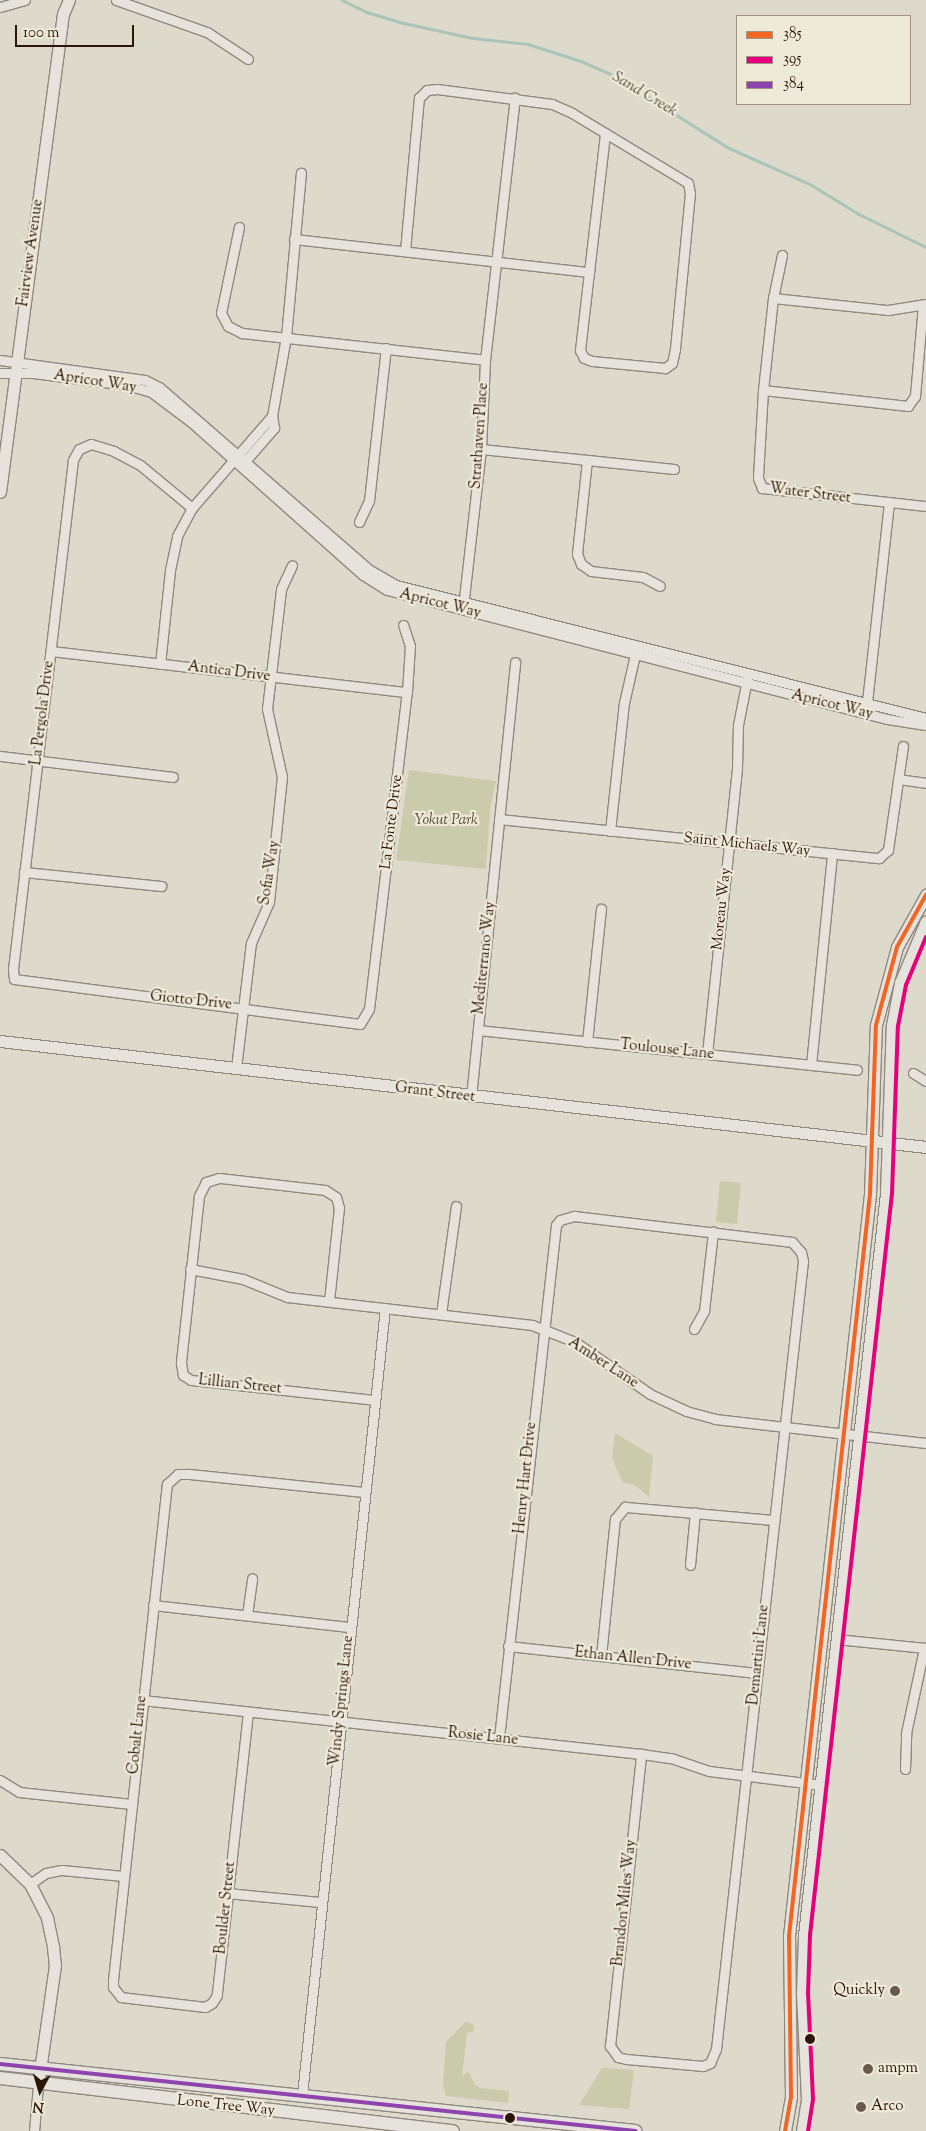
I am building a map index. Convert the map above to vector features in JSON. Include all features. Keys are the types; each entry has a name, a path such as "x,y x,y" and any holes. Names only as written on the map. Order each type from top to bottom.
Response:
{"main road":[{"name":"Lone Tree Way","path":"0,2064 635,2131"},
{"name":"Lone Tree Way","path":"0,2078 38,2085 453,2131"}],"street":[{"path":"0,7 25,0"},
{"name":"Fairview Avenue","path":"61,0 63,14"},
{"name":"Fairview Avenue","path":"0,492 63,14 69,0"},
{"path":"116,0 207,32 248,59"},
{"path":"405,251 420,98 427,90 437,89 552,104 605,133 688,183 690,203 672,363 665,368 584,358 580,350 605,133"},
{"name":"Strathaven Place","path":"464,605 480,449 485,360 515,98"},
{"path":"160,664 172,562 177,536 192,508 240,458 272,416 286,337 301,174"},
{"path":"239,227 221,313 228,326 242,333 485,360"},
{"path":"294,239 589,272"},
{"path":"773,298 888,310 924,305 915,396 908,406 763,390 773,298 782,254"},
{"path":"360,522 369,502 386,348"},
{"name":"Apricot Way","path":"0,360 145,380 172,395 376,584 400,594 464,605 926,725"},
{"name":"Apricot Way","path":"0,372 15,374 33,373 127,385 151,392 240,458"},
{"name":"Water Street","path":"763,390 758,478 762,488 926,506"},
{"name":"La Pergola Drive","path":"14,979 13,969 24,872 74,460 79,449 91,444 140,465 192,508"},
{"path":"480,449 674,469"},
{"path":"587,460 578,554 581,564 591,570 643,577 660,586"},
{"path":"867,709 889,502"},
{"name":"Sofia Way","path":"236,1068 251,943 269,902 282,777 267,709 281,589 292,565"},
{"name":"La Fonte Drive","path":"365,1018 369,1009 407,692 410,646 402,625"},
{"path":"610,830 624,703 636,650"},
{"name":"Antica Drive","path":"51,651 407,692"},
{"name":"Mediterrano Way","path":"471,1097 515,662"},
{"name":"Moreau Way","path":"707,1054 729,843 738,725 747,679"},
{"name":"Apricot Way","path":"867,709 926,718"},
{"name":"Saint Michaels Way","path":"499,819 878,858 888,850 903,746"},
{"path":"0,756 173,777"},
{"path":"898,780 926,783"},
{"path":"811,1065 832,853"},
{"path":"24,872 161,886"},
{"path":"785,2131 791,2098 789,1936 870,1194 876,1025 886,981 897,947 926,895"},
{"path":"588,1042 601,909"},
{"path":"802,2131 807,2099 807,2050 802,1993 803,1953 886,1193 886,1143 892,1025 900,983 926,922"},
{"name":"Giotto Drive","path":"14,979 243,1007 350,1025 360,1024 365,1018"},
{"name":"Toulouse Lane","path":"478,1030 857,1070"},
{"name":"Grant Street","path":"0,1041 471,1097 886,1143"},
{"path":"913,1073 926,1081"},
{"path":"886,1143 926,1147"},
{"path":"190,1269 199,1196 206,1182 219,1178 315,1189 336,1197 339,1208 329,1301"},
{"path":"441,1314 456,1206"},
{"name":"Henry Hart Drive","path":"499,1738 552,1234 560,1220 574,1216 713,1232"},
{"path":"694,1329 704,1311 713,1232"},
{"name":"Demartini Lane","path":"710,2063 716,2049 803,1261 798,1246 785,1240 713,1232"},
{"name":"Amber Lane","path":"190,1269 234,1276 287,1297 508,1321 542,1328 575,1342 650,1394 686,1411 715,1419 926,1442"},
{"name":"Lillian Street","path":"190,1269 181,1363 183,1375 191,1380 374,1400"},
{"name":"Windy Springs Lane","path":"302,2095 320,1902 341,1722 349,1626 385,1308"},
{"name":"Cobalt Lane","path":"116,1992 113,1980 123,1876 166,1490 171,1478 189,1474 364,1492"},
{"path":"601,1656 615,1519 625,1507 774,1520"},
{"path":"690,1565 695,1512"},
{"path":"247,1615 252,1578"},
{"path":"153,1605 349,1626"},
{"path":"836,1639 925,1648 906,1733 905,1769"},
{"name":"Ethan Allen Drive","path":"508,1646 757,1673"},
{"name":"Rosie Lane","path":"142,1700 641,1754 671,1758 709,1772 821,1785"},
{"name":"Boulder Street","path":"116,1992 129,2000 195,2006 212,2003 218,1989 248,1712"},
{"name":"Brandon Miles Way","path":"641,1754 610,2040 612,2052 626,2059 695,2067 710,2063"},
{"path":"0,1780 19,1792 131,1804"},
{"path":"0,1855 30,1884 47,1918 55,1965 38,2085 34,2131"},
{"path":"30,1884 46,1873 62,1870 123,1876"},
{"path":"228,1893 320,1902"}],"green space":[{"name":"Yokut Park","path":"409,770 496,781 490,808 486,869 396,860"},
{"path":"720,1181 741,1183 737,1224 716,1222"},
{"path":"615,1433 653,1456 649,1497 633,1484 623,1483 612,1458"},
{"path":"465,2022 473,2024 474,2031 467,2033 462,2075 469,2072 475,2085 480,2088 509,2091 508,2103 446,2096 443,2085 446,2042"},
{"path":"602,2068 634,2070 629,2109 579,2105"}],"waterway":[{"name":"Sand Creek","path":"342,0 367,12 404,23 473,38 528,44 581,61 615,76 729,148 810,184 859,214 926,247"}],"transit line":[{"name":"385","path":"785,2131 791,2097 789,1936 870,1194 876,1025 897,947 926,895"},
{"name":"395","path":"808,2131 813,2099 808,1993 810,1935 892,1194 898,1026 906,985 926,937"},
{"name":"384","path":"0,2064 635,2131"}],"place":[{"name":"Quickly","path":"895,1991"},
{"name":"ampm","path":"868,2069"},
{"name":"Arco","path":"861,2107"}]}
